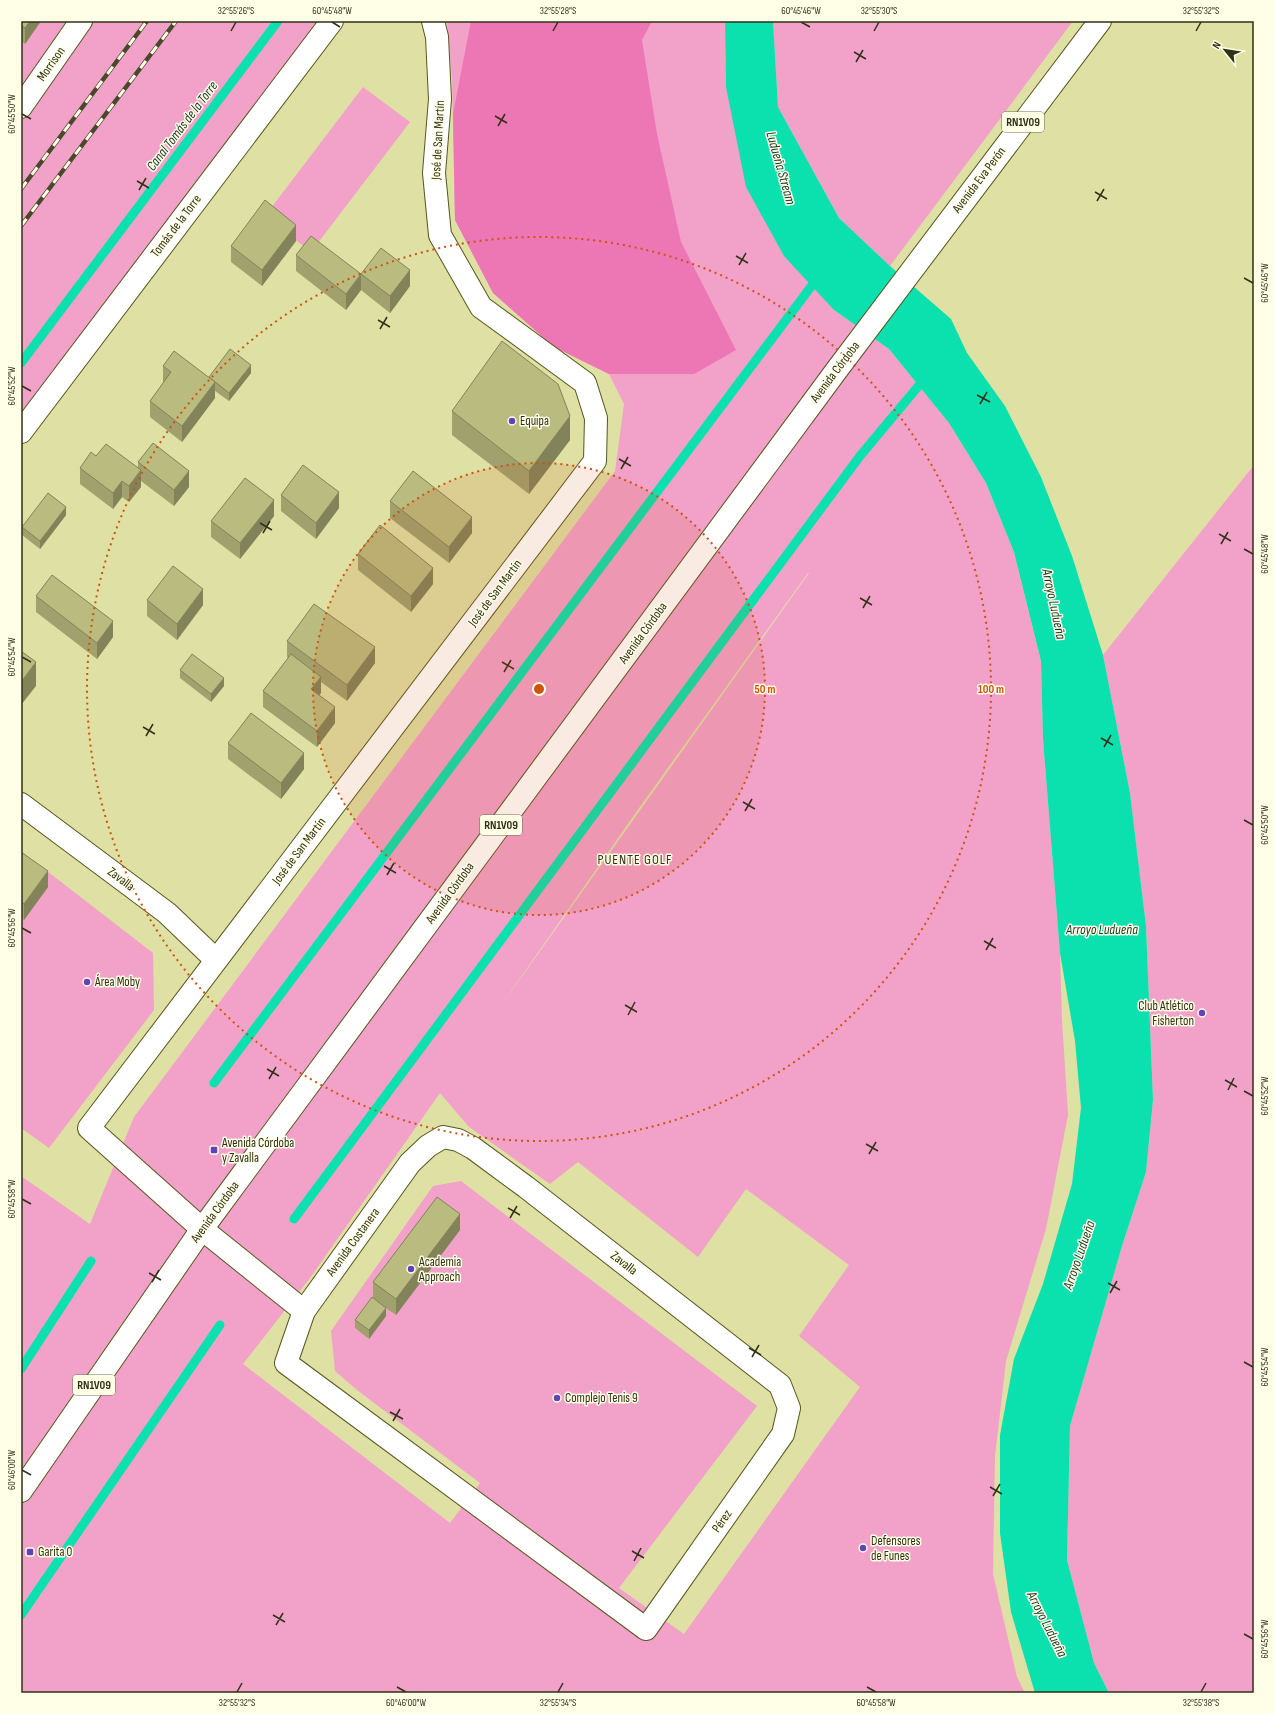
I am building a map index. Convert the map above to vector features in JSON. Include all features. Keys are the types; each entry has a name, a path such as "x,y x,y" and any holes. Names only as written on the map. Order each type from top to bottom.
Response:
{"street":[{"name":"Morrison","path":"21,107 81,21"},
{"name":"Tomás de la Torre","path":"21,432 332,21"},
{"name":"José de San Martín","path":"202,1228 89,1128 595,461 596,418 585,383 481,307 440,235 434,173 440,99 437,37 433,21"},
{"name":"Avenida Eva Perón","path":"888,302 1100,21"},
{"name":"Avenida Córdoba","path":"21,1491 202,1228 888,302"},
{"name":"Zavalla","path":"21,804 167,913 216,960"},
{"name":"Zavalla","path":"443,1137 458,1140 473,1148 526,1187 780,1385 788,1408"},
{"name":"Avenida Costanera","path":"443,1137 428,1146 410,1163 304,1311 286,1363 646,1629"},
{"path":"202,1228 304,1311"},
{"name":"Pérez","path":"646,1629 783,1434 788,1408"}],"shaded area":[{"path":"21,21 332,21 21,432"},
{"path":"447,21 725,21 726,87 834,310 889,349 949,423 986,483 1014,552 1041,661 1043,739 1060,953 1062,1020 1068,1115 1046,1229 1006,1361 995,1456 993,1574 1017,1677 1025,1693 21,1693 21,1176 90,1224 134,1117 615,471 624,404 609,374 554,347 493,293 455,220 452,80","holes":["809,573 493,1017 639,808","440,1093 469,1127 550,1184 578,1162 698,1257 746,1189 849,1265 799,1336 860,1387 684,1634 619,1588 757,1406 461,1181 433,1186 331,1331 335,1371 357,1390 480,1483 450,1523 243,1364 310,1278"]},
{"path":"471,21 652,21 642,40 657,134 681,242 736,350 694,374 609,374 554,347 493,293 455,220 453,114"},
{"path":"773,21 1073,21 890,266 839,218 778,107"},
{"path":"363,87 410,122 311,252 265,216"},
{"name":"Club Atlético Fisherton","path":"1254,465 1254,1693 1109,1693 1094,1663 1067,1560 1070,1426 1122,1246 1146,1172 1153,1100 1146,926 1130,793 1103,655"},
{"name":"Área Moby","path":"21,851 153,953 154,1010 49,1148 21,1128"}],"water":[{"name":"Arroyo Ludueña","path":"725,21 773,21 778,107 839,218 890,266 951,319 967,353 1005,406 1041,477 1072,556 1103,655 1130,793 1146,926 1153,1100 1146,1172 1122,1246 1070,1426 1067,1560 1094,1663 1109,1693 1035,1693 1011,1612 1000,1533 1000,1435 1014,1359 1043,1284 1072,1184 1081,1108 1075,1041 1060,953 1043,739 1041,661 1014,552 986,483 949,423 889,349 834,310 784,256 746,187 726,87"}],"building":[{"path":"21,21 30,21 25,28 21,25"},
{"path":"265,200 296,225 262,270 231,246"},
{"path":"311,236 361,274 346,294 296,255"},
{"path":"381,248 410,270 390,296 361,274"},
{"name":"Equipa","path":"502,341 558,384 570,416 529,471 452,411"},
{"path":"230,349 251,365 229,393 209,377"},
{"path":"174,351 215,382 182,426 150,401 171,372 163,366"},
{"path":"153,443 189,471 174,490 138,462"},
{"path":"106,444 141,470 129,486 122,481 113,493 80,468 91,452 96,456"},
{"path":"303,465 339,492 316,523 281,495"},
{"path":"413,471 472,517 449,547 390,501"},
{"path":"245,478 274,500 240,543 211,521"},
{"path":"48,493 66,507 40,541 22,527"},
{"path":"380,525 433,568 411,596 358,554"},
{"path":"173,566 203,589 177,624 147,600"},
{"path":"52,575 113,621 97,643 36,596"},
{"path":"314,604 375,647 347,685 287,641"},
{"path":"21,651 36,662 21,682"},
{"path":"192,654 224,678 211,694 180,670"},
{"path":"291,654 321,677 311,689 335,707 317,731 263,691"},
{"path":"251,713 304,753 281,783 228,743"},
{"path":"21,852 48,871 24,904 21,902"},
{"path":"437,1197 460,1214 396,1299 373,1282"},
{"path":"372,1297 386,1308 369,1330 355,1320"}],"waterway":[{"name":"Canal Tomás de la Torre","path":"21,363 278,21"},
{"path":"214,1083 819,276"},
{"path":"294,1219 860,456 926,377"},
{"path":"21,1369 91,1261"},
{"path":"21,1615 220,1325"}],"railway":[{"path":"21,189 147,21"},
{"path":"21,226 176,21"}],"place":[{"name":"Equipa","path":"512,421"},
{"name":"Área Moby","path":"87,982"},
{"name":"Club Atlético Fisherton","path":"1202,1013"},
{"name":"Avenida Córdoba y Zavalla","path":"214,1150"},
{"name":"Academia Approach","path":"411,1269"},
{"name":"Complejo Tenis 9","path":"557,1398"},
{"name":"Defensores de Funes","path":"863,1548"},
{"name":"Garita 0","path":"30,1552"}],"district":[{"name":"PUENTE GOLF","path":"635,859"}],"water label":[{"name":"Ludueña Stream","path":"781,168"}]}
